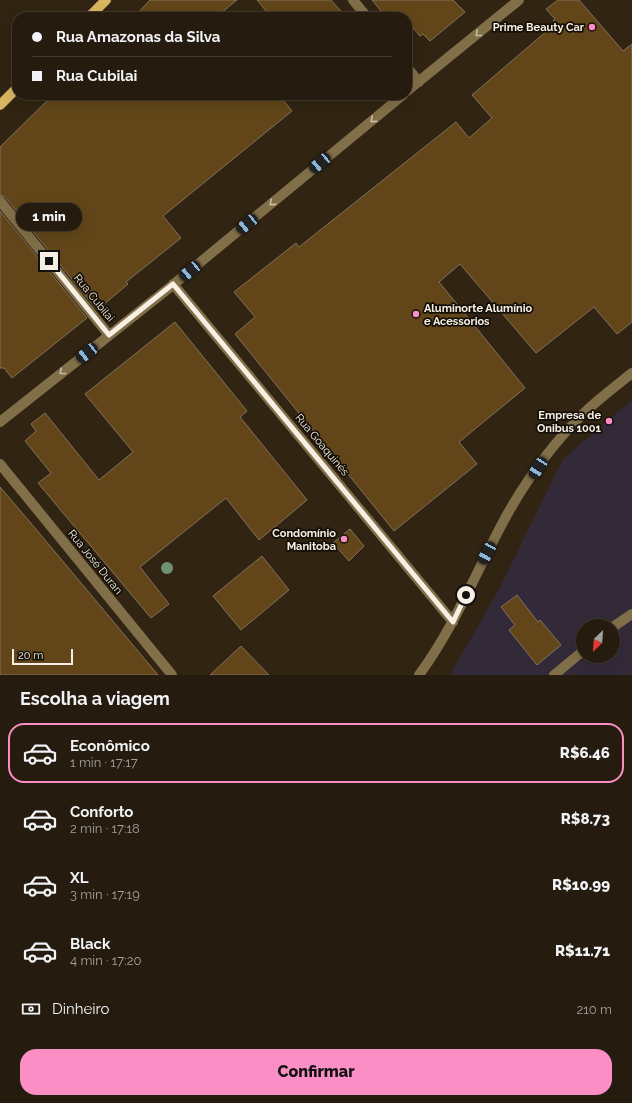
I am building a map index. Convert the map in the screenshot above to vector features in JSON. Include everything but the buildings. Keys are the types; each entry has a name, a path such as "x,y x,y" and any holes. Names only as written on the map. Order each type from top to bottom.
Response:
{"main road":[{"path":"94,12 106,0"},
{"path":"0,105 12,93"}],"street":[{"path":"353,0 363,12"},
{"path":"412,87 519,0"},
{"path":"412,73 419,82"},
{"path":"0,422 173,284 397,100"},
{"name":"Rua Cubilai","path":"0,201 109,335"},
{"name":"Rua Goaquinés","path":"173,284 453,622"},
{"path":"419,675 435,653 453,622 509,512 545,457 585,411 632,373"},
{"name":"Rua José Duran","path":"0,464 172,675"},
{"path":"620,623 630,618"},
{"path":"554,675 576,657"}],"shaded area":[{"path":"632,400 632,675 450,675 497,593 563,459"}],"place":[{"name":"Prime Beauty Car","path":"592,27"},
{"name":"Aluminorte Alumínio e Acessorios","path":"416,314"},
{"name":"Empresa de Onibus 1001","path":"609,421"},
{"name":"Condomínio Manitoba","path":"344,539"}],"route":[{"path":"49,261 109,335 173,284 453,622 466,595"}]}
